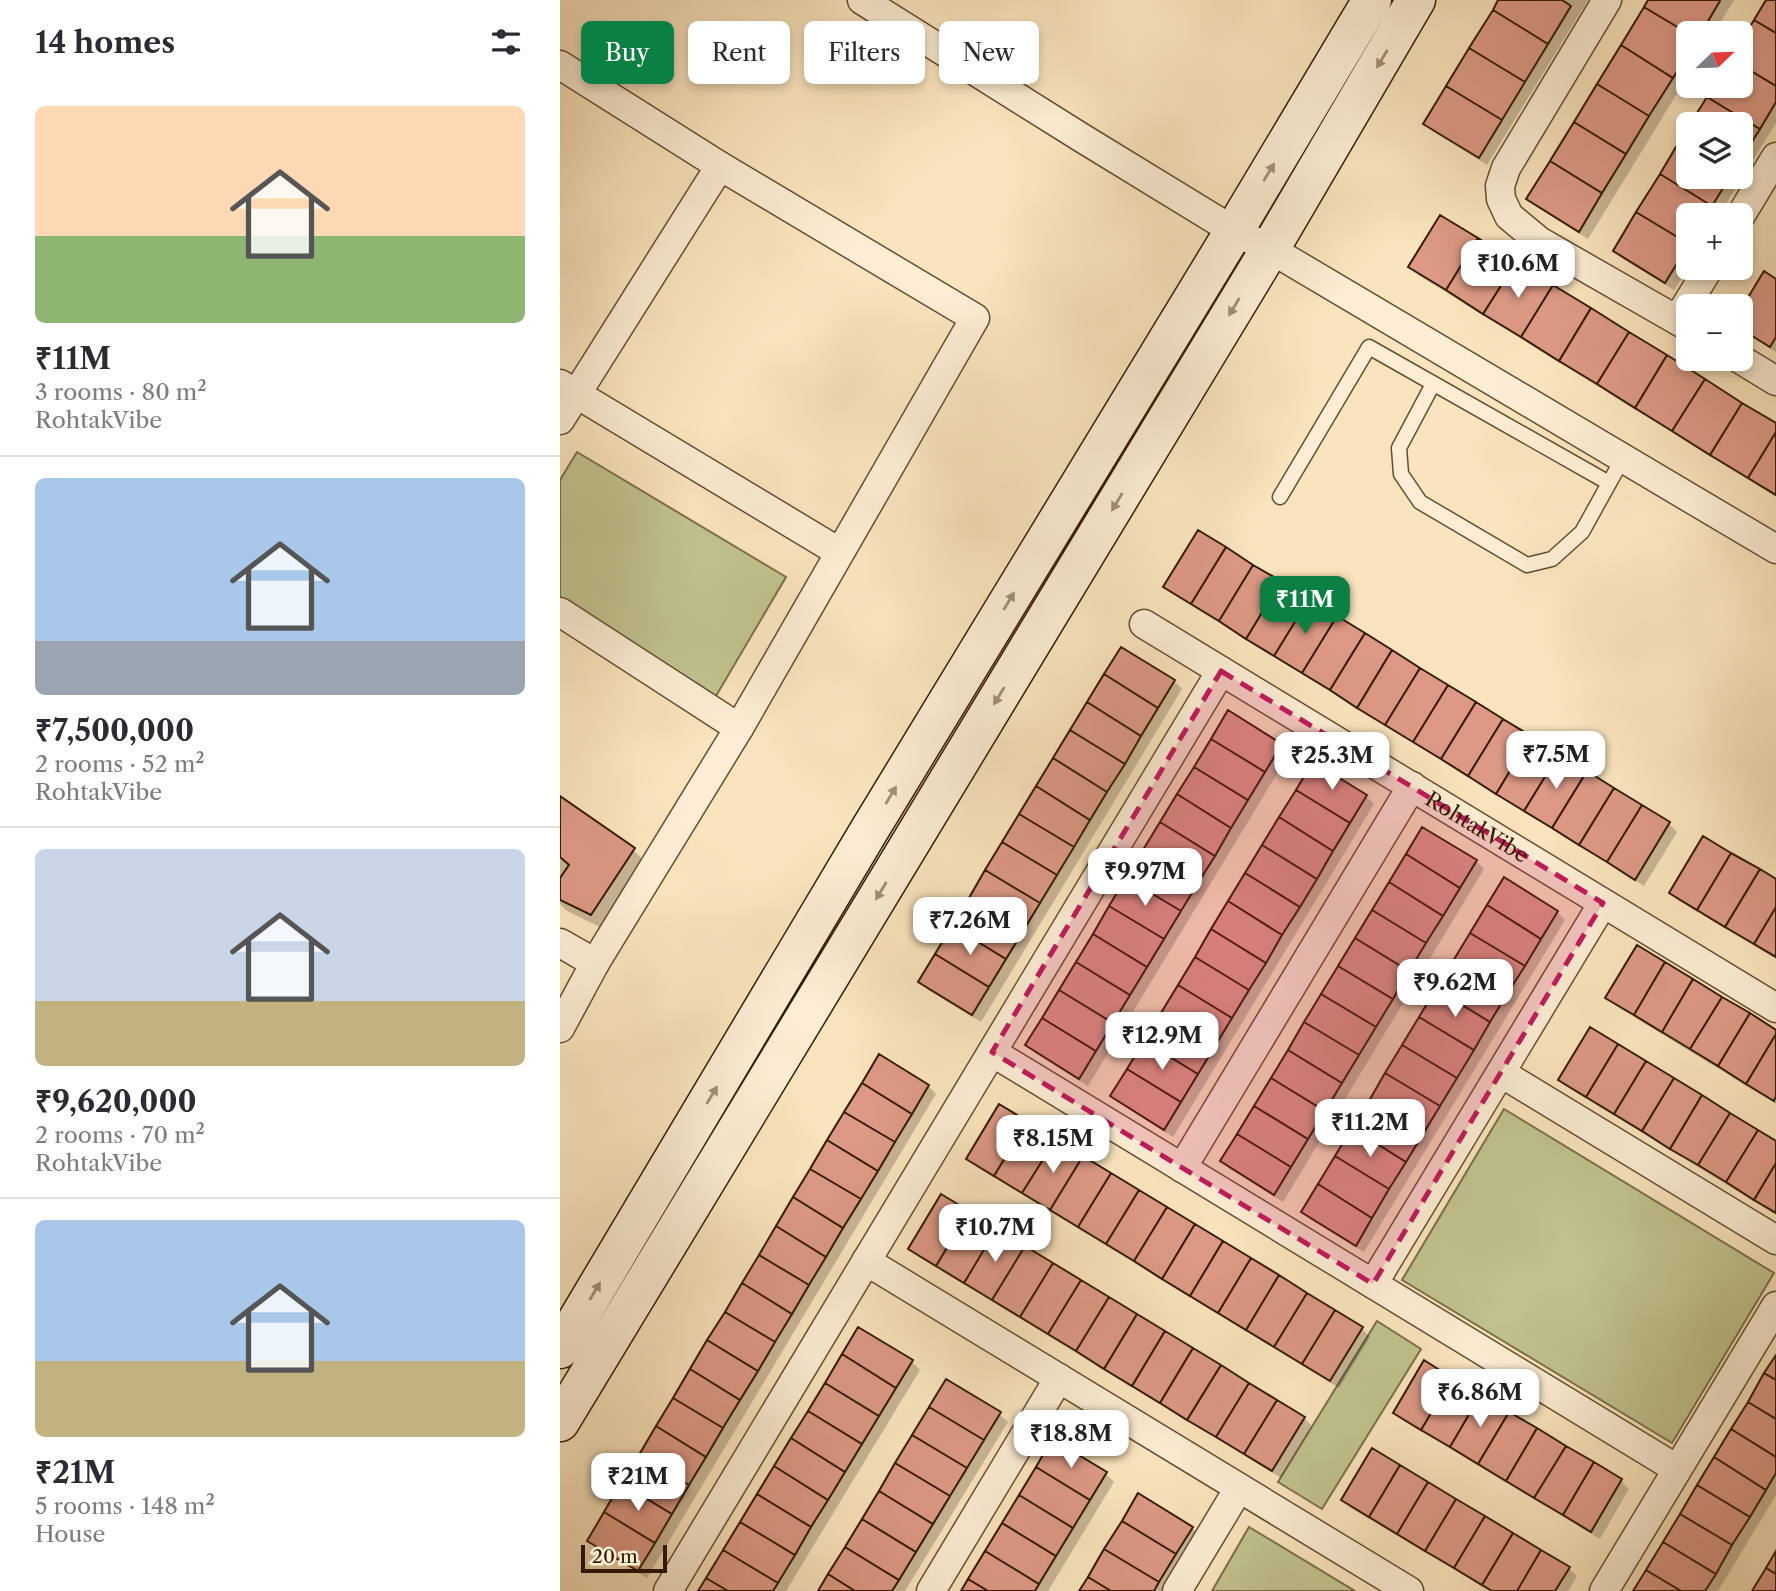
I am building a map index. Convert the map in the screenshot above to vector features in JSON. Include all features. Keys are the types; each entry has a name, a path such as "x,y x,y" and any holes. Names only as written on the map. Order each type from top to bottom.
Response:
{"main road":[{"path":"560,1349 870,829 1372,0"},
{"path":"560,1422 1270,248 1416,0"}],"street":[{"path":"862,0 1234,231 1270,248 1776,548"},
{"path":"1607,0 1506,168 1500,186 1501,199 1509,216 1539,241 1676,320"},
{"path":"560,65 720,166 975,318 738,728 594,963 560,1028"},
{"path":"1748,203 1776,157"},
{"path":"560,420 568,389 720,166"},
{"path":"1753,367 1776,381"},
{"path":"568,389 839,552"},
{"path":"560,612 738,728"},
{"name":"RohtakVibe","path":"1144,624 1776,1008"},
{"path":"668,1591 1222,671"},
{"path":"1182,1168 1412,786"},
{"path":"1373,1284 1603,903"},
{"path":"560,943 594,963"},
{"path":"992,1052 1677,1469"},
{"path":"1501,1073 1776,1240"},
{"path":"866,1261 1409,1591"},
{"path":"1604,1591 1776,1307"},
{"path":"931,1591 1059,1378"},
{"path":"1177,1591 1239,1488"}],"lane":[{"path":"1280,497 1369,347 1609,483"},
{"path":"1433,384 1399,448 1401,474 1420,502 1527,565 1552,559 1582,532 1623,458"}],"highlighted area":[{"path":"1221,671 1603,903 1373,1284 992,1052"}],"green space":[{"path":"577,452 786,577 706,713 560,626 560,480"},
{"path":"1504,1109 1774,1273 1672,1443 1402,1280"},
{"path":"1377,1321 1421,1349 1322,1509 1278,1482"},
{"path":"1249,1527 1355,1591 1212,1591"}],"building":[{"path":"1498,0 1562,0 1571,6 1548,44 1493,10"},
{"path":"1648,0 1720,1 1708,21 1676,21 1676,26 1644,7"},
{"path":"1766,0 1776,0 1776,33 1754,20"},
{"path":"1644,7 1676,26 1676,73 1673,78 1621,45"},
{"path":"1493,10 1548,44 1525,82 1469,48"},
{"path":"1753,21 1776,33 1776,86 1754,73"},
{"path":"1621,45 1673,78 1649,116 1597,84"},
{"path":"1469,48 1525,82 1502,120 1446,86"},
{"path":"1754,73 1776,86 1776,102 1760,129 1753,125 1753,112 1732,112 1709,98 1754,98"},
{"path":"1597,84 1649,116 1626,154 1574,122"},
{"path":"1446,86 1502,120 1479,158 1423,124"},
{"path":"1709,98 1732,112 1698,112"},
{"path":"1574,122 1626,154 1602,193 1550,161"},
{"path":"1753,125 1760,129 1753,140"},
{"path":"1676,147 1676,184 1660,174"},
{"path":"1550,161 1602,193 1579,232 1526,199"},
{"path":"1660,174 1676,184 1676,189 1684,189 1707,203 1676,203 1676,236 1636,212"},
{"path":"1684,189 1723,189 1714,203 1707,203"},
{"path":"1636,212 1676,236 1676,265 1665,283 1613,251"},
{"path":"1440,215 1478,238 1446,290 1408,267"},
{"path":"1478,238 1516,262 1483,314 1446,290"},
{"path":"1516,262 1553,285 1521,337 1483,314"},
{"path":"1764,271 1776,279 1776,337 1770,347 1753,336 1753,294 1750,294"},
{"path":"1553,285 1591,308 1559,361 1521,337"},
{"path":"1591,308 1629,332 1597,384 1559,361"},
{"path":"1629,332 1667,355 1635,408 1597,384"},
{"path":"1667,355 1676,361 1676,371 1692,371 1705,379 1672,431 1635,408"},
{"path":"1705,379 1742,403 1710,455 1672,431"},
{"path":"1742,403 1776,423 1776,432 1748,478 1710,455"},
{"path":"1776,432 1776,495 1748,478"},
{"path":"1198,530 1226,547 1191,604 1163,587"},
{"path":"1226,547 1253,565 1219,621 1191,604"},
{"path":"1253,565 1281,581 1246,639 1219,621"},
{"path":"1281,581 1309,599 1274,656 1246,639"},
{"path":"1309,599 1337,616 1302,673 1274,656"},
{"path":"1337,616 1365,633 1330,690 1302,673"},
{"path":"1365,633 1392,650 1357,708 1330,690"},
{"path":"1121,647 1175,680 1158,708 1104,674"},
{"path":"1392,650 1420,668 1385,725 1357,708"},
{"path":"1420,668 1448,685 1413,742 1385,725"},
{"path":"1104,674 1158,708 1141,736 1087,702"},
{"path":"1448,685 1476,702 1441,759 1413,742"},
{"path":"1087,702 1141,736 1125,764 1070,730"},
{"path":"1476,702 1503,719 1468,776 1441,759"},
{"path":"1228,710 1282,744 1265,772 1211,739"},
{"path":"1503,719 1531,736 1496,794 1468,776"},
{"path":"1070,730 1125,764 1107,792 1053,758"},
{"path":"1531,736 1559,754 1524,811 1496,794"},
{"path":"1211,739 1265,772 1248,800 1194,767"},
{"path":"1559,754 1587,771 1552,828 1524,811"},
{"path":"1053,758 1107,792 1090,820 1036,786"},
{"path":"1313,762 1367,795 1350,823 1296,790"},
{"path":"1194,767 1248,800 1231,828 1177,794"},
{"path":"1587,771 1614,788 1579,845 1552,828"},
{"path":"1036,786 1090,820 1074,847 1019,814"},
{"path":"1614,788 1642,805 1607,862 1579,845"},
{"path":"1296,790 1350,823 1333,851 1279,817"},
{"path":"1177,794 1231,828 1215,856 1160,822"},
{"path":"560,796 635,848 591,915 560,900 560,878 569,865 560,857"},
{"path":"1642,805 1670,822 1635,880 1607,862"},
{"path":"1019,814 1074,847 1057,875 1002,842"},
{"path":"1279,817 1333,851 1317,879 1262,845"},
{"path":"1160,822 1215,856 1198,883 1143,850"},
{"path":"1422,827 1477,860 1460,888 1406,854"},
{"path":"1703,836 1731,853 1697,910 1669,893"},
{"path":"1002,842 1057,875 1040,903 985,870"},
{"path":"1262,845 1317,879 1300,907 1245,873"},
{"path":"1143,850 1198,883 1181,911 1126,878"},
{"path":"1731,853 1760,869 1725,927 1697,910"},
{"path":"1406,854 1460,888 1443,916 1389,882"},
{"path":"1760,869 1776,879 1776,907 1754,944 1725,927"},
{"path":"985,870 1040,903 1023,931 969,898"},
{"path":"1245,873 1300,907 1282,935 1228,901"},
{"path":"1504,877 1558,911 1541,939 1487,905"},
{"path":"1126,878 1181,911 1164,939 1109,906"},
{"path":"1389,882 1443,916 1426,943 1372,910"},
{"path":"969,898 1023,931 1006,959 952,926"},
{"path":"1228,901 1282,935 1266,963 1211,929"},
{"path":"1487,905 1541,939 1525,966 1470,933"},
{"path":"1109,906 1164,939 1147,967 1093,934"},
{"path":"1776,907 1776,957 1754,944"},
{"path":"1372,910 1426,943 1409,971 1355,938"},
{"path":"952,926 1006,959 989,987 935,954"},
{"path":"1211,929 1266,963 1249,990 1195,957"},
{"path":"1470,933 1525,966 1507,994 1453,961"},
{"path":"1093,934 1147,967 1130,995 1076,962"},
{"path":"1355,938 1409,971 1393,999 1338,966"},
{"path":"1637,945 1665,962 1634,1015 1605,998"},
{"path":"935,954 989,987 972,1015 918,982"},
{"path":"1195,957 1249,990 1232,1018 1178,985"},
{"path":"1453,961 1507,994 1490,1022 1436,989"},
{"path":"1076,962 1130,995 1113,1023 1059,990"},
{"path":"1665,962 1693,979 1662,1032 1634,1015"},
{"path":"1338,966 1393,999 1376,1027 1321,994"},
{"path":"1693,979 1722,997 1690,1049 1662,1032"},
{"path":"1178,985 1232,1018 1215,1046 1161,1013"},
{"path":"1436,989 1490,1022 1474,1050 1419,1017"},
{"path":"1059,990 1113,1023 1096,1051 1042,1018"},
{"path":"1321,994 1376,1027 1359,1055 1304,1022"},
{"path":"1722,997 1750,1013 1718,1066 1690,1049"},
{"path":"1161,1013 1215,1046 1198,1074 1144,1041"},
{"path":"1750,1013 1776,1030 1776,1034 1746,1084 1718,1066"},
{"path":"1419,1017 1474,1050 1457,1078 1402,1045"},
{"path":"1042,1018 1096,1051 1079,1079 1025,1045"},
{"path":"1304,1022 1359,1055 1342,1083 1288,1050"},
{"path":"1590,1027 1618,1044 1586,1097 1558,1080"},
{"path":"1776,1034 1776,1096 1774,1101 1746,1084"},
{"path":"1144,1041 1198,1074 1181,1102 1127,1069"},
{"path":"1618,1044 1646,1061 1614,1114 1586,1097"},
{"path":"1402,1045 1457,1078 1440,1106 1385,1073"},
{"path":"1288,1050 1342,1083 1325,1111 1271,1078"},
{"path":"879,1054 929,1085 912,1114 862,1083"},
{"path":"1646,1061 1674,1078 1642,1131 1614,1114"},
{"path":"1127,1069 1181,1102 1164,1130 1110,1096"},
{"path":"1385,1073 1440,1106 1423,1134 1369,1101"},
{"path":"1271,1078 1325,1111 1308,1139 1254,1106"},
{"path":"1674,1078 1702,1095 1670,1149 1642,1131"},
{"path":"862,1083 912,1114 895,1142 844,1112"},
{"path":"1702,1095 1730,1113 1698,1165 1670,1149"},
{"path":"1369,1101 1423,1134 1406,1162 1352,1128"},
{"path":"999,1104 1027,1121 994,1176 966,1159"},
{"path":"1254,1106 1308,1139 1291,1167 1237,1134"},
{"path":"844,1112 895,1142 878,1171 827,1140"},
{"path":"1730,1113 1758,1130 1726,1182 1698,1165"},
{"path":"1027,1121 1056,1139 1022,1193 994,1176"},
{"path":"1352,1128 1406,1162 1389,1189 1335,1156"},
{"path":"1758,1130 1776,1141 1776,1163 1754,1200 1726,1182"},
{"path":"1237,1134 1291,1167 1274,1195 1220,1161"},
{"path":"1056,1139 1083,1156 1050,1210 1022,1193"},
{"path":"827,1140 878,1171 861,1199 810,1169"},
{"path":"1083,1156 1111,1173 1078,1227 1050,1210"},
{"path":"1335,1156 1389,1189 1372,1218 1318,1184"},
{"path":"1776,1163 1776,1213 1754,1200"},
{"path":"810,1169 861,1199 843,1228 793,1197"},
{"path":"1111,1173 1139,1190 1106,1244 1078,1227"},
{"path":"1318,1184 1372,1218 1356,1246 1301,1212"},
{"path":"1139,1190 1167,1207 1134,1261 1106,1244"},
{"path":"941,1194 969,1211 936,1266 908,1249"},
{"path":"793,1197 843,1228 826,1257 776,1226"},
{"path":"1167,1207 1195,1224 1162,1279 1134,1261"},
{"path":"969,1211 997,1228 964,1283 936,1266"},
{"path":"1195,1224 1223,1241 1190,1296 1162,1279"},
{"path":"776,1226 826,1257 809,1285 759,1255"},
{"path":"997,1228 1025,1246 992,1300 964,1283"},
{"path":"1223,1241 1251,1258 1218,1313 1190,1296"},
{"path":"1025,1246 1053,1263 1020,1317 992,1300"},
{"path":"759,1255 809,1285 792,1314 742,1283"},
{"path":"1251,1258 1279,1275 1246,1330 1218,1313"},
{"path":"1053,1263 1081,1280 1048,1334 1020,1317"},
{"path":"1279,1275 1307,1293 1274,1347 1246,1330"},
{"path":"1081,1280 1109,1297 1076,1351 1048,1334"},
{"path":"742,1283 792,1314 775,1342 725,1312"},
{"path":"1307,1293 1335,1310 1302,1364 1274,1347"},
{"path":"1109,1297 1137,1314 1104,1369 1076,1351"},
{"path":"1335,1310 1363,1327 1330,1381 1302,1364"},
{"path":"725,1312 775,1342 758,1371 707,1340"},
{"path":"1137,1314 1165,1331 1132,1386 1104,1369"},
{"path":"858,1327 913,1360 896,1388 842,1354"},
{"path":"1165,1331 1193,1348 1160,1403 1132,1386"},
{"path":"707,1340 758,1371 740,1400 690,1369"},
{"path":"1193,1348 1221,1365 1187,1420 1160,1403"},
{"path":"842,1354 896,1388 879,1416 825,1383"},
{"path":"1776,1355 1776,1380 1764,1373"},
{"path":"1424,1360 1452,1378 1421,1430 1393,1413"},
{"path":"1221,1365 1249,1383 1216,1437 1187,1420"},
{"path":"690,1369 740,1400 723,1428 673,1398"},
{"path":"1764,1373 1776,1380 1776,1419 1748,1402"},
{"path":"1452,1378 1481,1394 1450,1447 1421,1430"},
{"path":"946,1379 1001,1412 984,1440 929,1407"},
{"path":"825,1383 879,1416 862,1444 808,1411"},
{"path":"1249,1383 1277,1400 1244,1454 1216,1437"},
{"path":"1481,1394 1509,1412 1478,1464 1450,1447"},
{"path":"673,1398 723,1428 706,1457 656,1426"},
{"path":"1277,1400 1305,1417 1272,1471 1244,1454"},
{"path":"1748,1402 1776,1419 1776,1457 1731,1429"},
{"path":"929,1407 984,1440 967,1468 912,1435"},
{"path":"808,1411 862,1444 845,1472 791,1438"},
{"path":"1509,1412 1537,1428 1506,1481 1478,1464"},
{"path":"656,1426 706,1457 689,1485 639,1455"},
{"path":"1537,1428 1566,1446 1534,1498 1506,1481"},
{"path":"1731,1429 1776,1457 1776,1473 1766,1490 1714,1457"},
{"path":"912,1435 967,1468 950,1496 895,1463"},
{"path":"791,1438 845,1472 828,1500 774,1466"},
{"path":"1052,1439 1107,1472 1090,1500 1036,1467"},
{"path":"1566,1446 1594,1462 1563,1515 1534,1498"},
{"path":"1372,1448 1400,1465 1369,1517 1341,1500"},
{"path":"639,1455 689,1485 672,1514 621,1483"},
{"path":"1714,1457 1766,1490 1750,1517 1697,1485"},
{"path":"1594,1462 1622,1479 1591,1532 1563,1515"},
{"path":"895,1463 950,1496 933,1524 879,1491"},
{"path":"1400,1465 1428,1482 1397,1534 1369,1517"},
{"path":"774,1466 828,1500 811,1527 757,1494"},
{"path":"1036,1467 1090,1500 1073,1528 1019,1495"},
{"path":"1428,1482 1456,1499 1425,1551 1397,1534"},
{"path":"621,1483 672,1514 655,1543 604,1512"},
{"path":"1697,1485 1750,1517 1732,1545 1680,1514"},
{"path":"879,1491 933,1524 916,1552 862,1519"},
{"path":"1138,1493 1193,1527 1176,1554 1122,1521"},
{"path":"757,1494 811,1527 795,1555 740,1522"},
{"path":"1019,1495 1073,1528 1056,1556 1002,1523"},
{"path":"1456,1499 1485,1516 1454,1568 1425,1551"},
{"path":"604,1512 655,1543 638,1571 587,1541"},
{"path":"1680,1514 1732,1545 1716,1574 1663,1542"},
{"path":"1485,1516 1513,1533 1482,1585 1454,1568"},
{"path":"862,1519 916,1552 899,1580 845,1547"},
{"path":"1122,1521 1176,1554 1159,1582 1104,1549"},
{"path":"740,1522 795,1555 778,1583 723,1550"},
{"path":"1002,1523 1056,1556 1039,1584 985,1551"},
{"path":"1513,1533 1541,1550 1517,1591 1492,1591 1482,1585"},
{"path":"1663,1542 1716,1574 1705,1591 1681,1591 1646,1570"},
{"path":"845,1547 899,1580 892,1591 855,1591 828,1574"},
{"path":"1104,1549 1159,1582 1154,1591 1111,1591 1088,1577"},
{"path":"723,1550 778,1583 773,1591 728,1591 706,1578"},
{"path":"1541,1550 1570,1567 1555,1591 1517,1591"},
{"path":"985,1551 1039,1584 1035,1591 988,1591 968,1579"},
{"path":"1776,1551 1776,1574 1766,1568"},
{"path":"1766,1568 1776,1574 1776,1591 1752,1591"},
{"path":"1646,1570 1681,1591 1633,1591"},
{"path":"828,1574 855,1591 818,1591"},
{"path":"1088,1577 1111,1591 1079,1591"},
{"path":"706,1578 728,1591 698,1591"},
{"path":"968,1579 988,1591 961,1591"}]}
